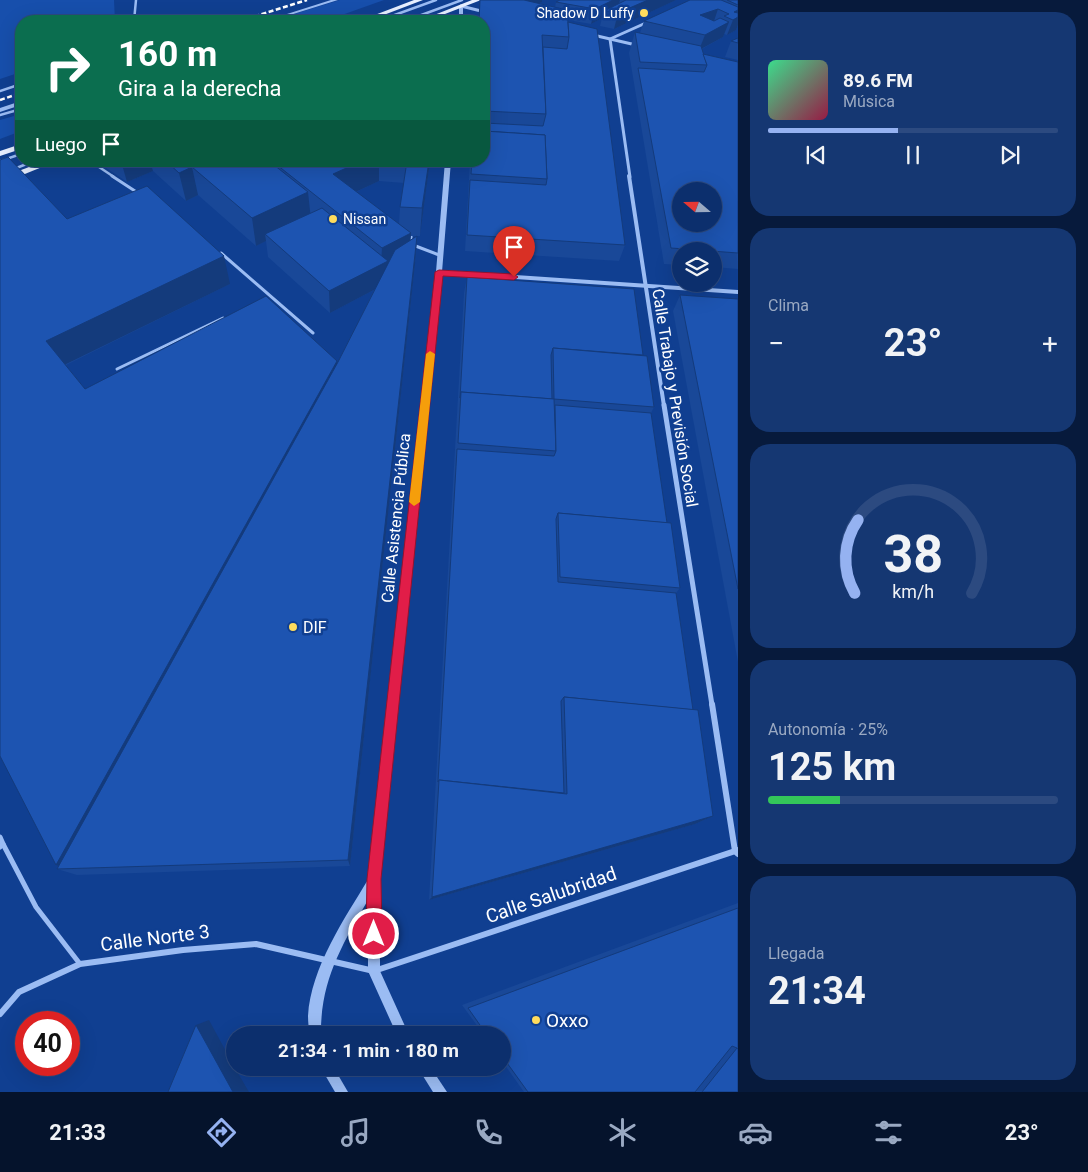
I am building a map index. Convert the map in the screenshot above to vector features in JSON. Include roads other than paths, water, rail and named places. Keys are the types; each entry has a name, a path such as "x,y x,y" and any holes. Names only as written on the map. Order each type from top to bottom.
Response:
{"main road":[{"path":"379,15 420,0"},
{"path":"439,15 461,3 478,0"},
{"path":"0,154 15,148"},
{"path":"0,181 36,167"}],"street":[{"path":"287,15 336,0"},
{"path":"461,3 489,12"},
{"path":"610,39 654,20"},
{"path":"592,35 638,46"},
{"name":"Calle Trabajo y Previsión Social","path":"610,39 645,285 737,851"},
{"path":"0,110 15,105"},
{"name":"Calle Asistencia Pública","path":"399,1026 374,972 374,879 439,272 447,167"},
{"path":"439,272 738,292"},
{"name":"Calle Salubridad","path":"374,972 737,851"},
{"name":"Calle Asistencia Pública","path":"316,1026 317,1003 328,959 374,879"},
{"name":"Calle Norte 3","path":"0,1014 19,992 80,964 183,950 256,944 328,959 374,972"},
{"path":"332,1076 342,1092"},
{"path":"430,1076 441,1092"}],"lane":[{"path":"135,15 136,0"},
{"path":"395,15 436,0"},
{"path":"424,15 461,3"},
{"path":"0,90 15,86"},
{"path":"0,115 15,111"},
{"path":"0,161 15,156"},
{"path":"9,171 19,167"},
{"path":"99,167 144,197"},
{"path":"411,244 412,236"},
{"path":"404,240 439,255"},
{"path":"220,252 313,333"},
{"path":"261,300 270,296"},
{"path":"117,369 225,318"},
{"path":"0,837 2,845 36,907 80,964"}],"railway":[{"path":"259,15 307,0"},
{"path":"0,100 15,95"}],"place":[{"name":"Shadow D Luffy","path":"644,13"},
{"name":"Nissan","path":"333,219"},
{"name":"DIF","path":"293,627"},
{"name":"Oxxo","path":"536,1020"}]}
